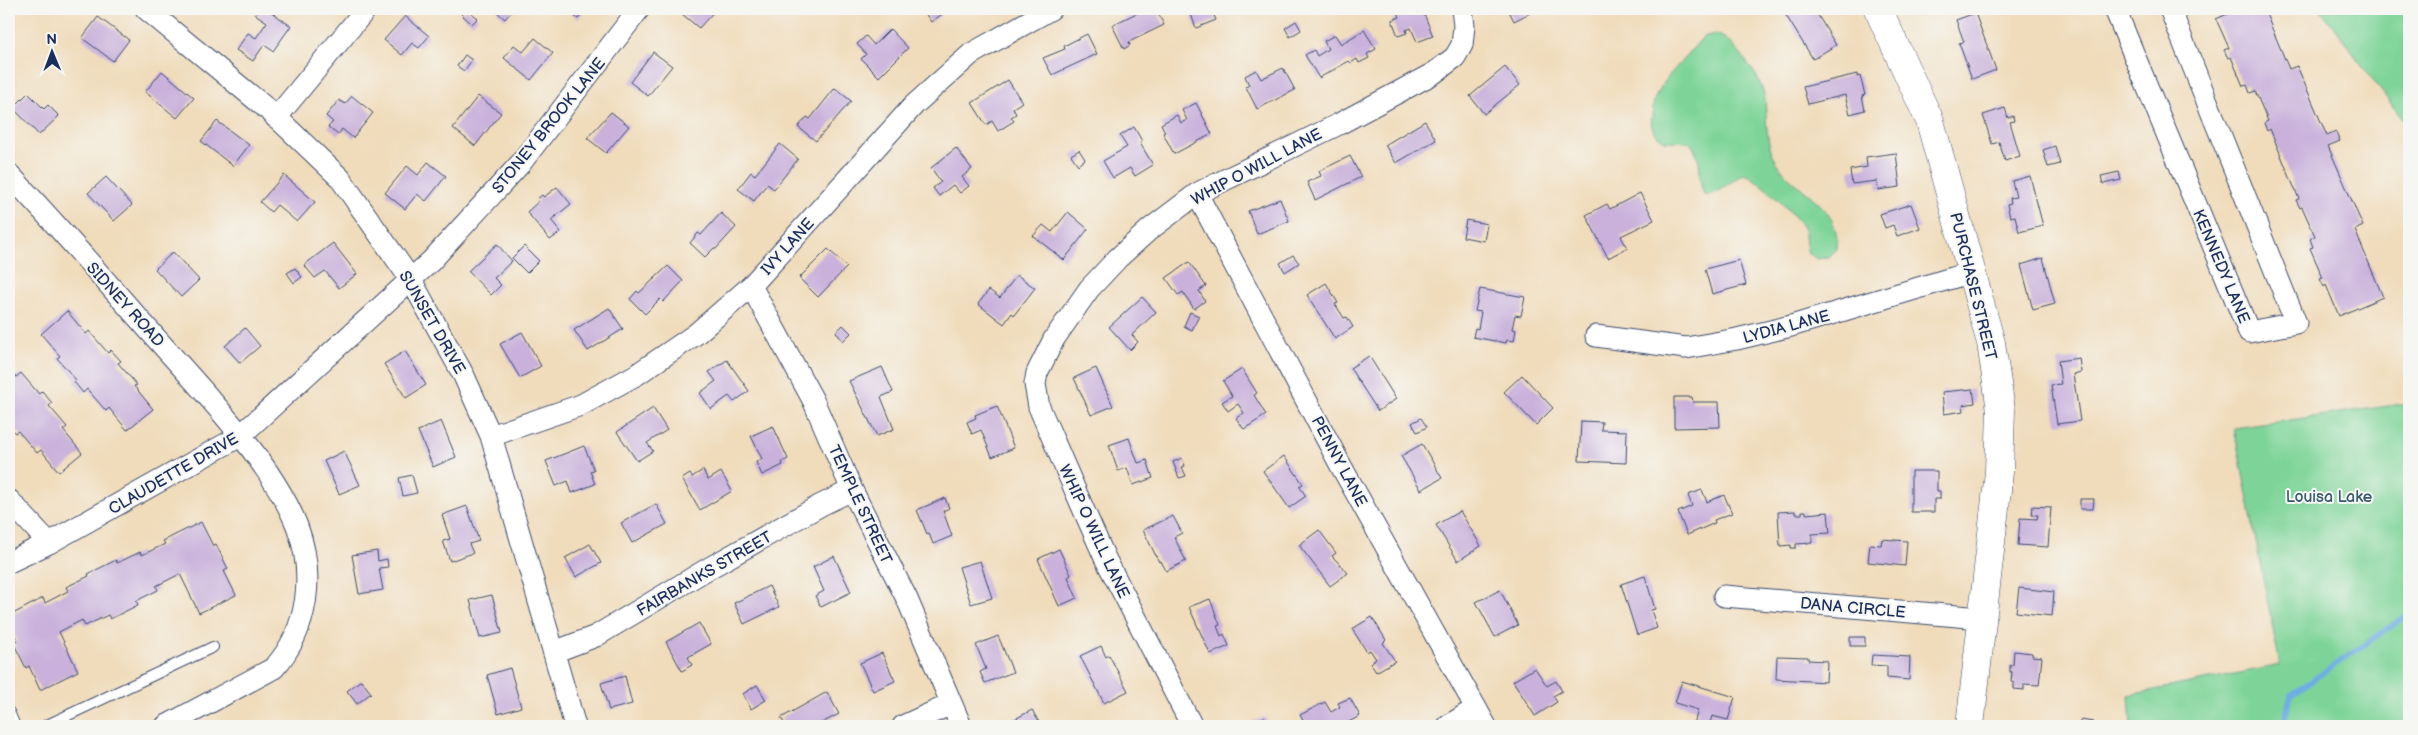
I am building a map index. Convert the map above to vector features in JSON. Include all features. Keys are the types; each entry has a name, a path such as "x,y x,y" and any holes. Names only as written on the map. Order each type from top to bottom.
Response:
{"main road":[{"name":"PURCHASE STREET","path":"1878,9 1930,121 1992,343 2001,410 1999,472 1970,726"}],"street":[{"name":"SUNSET DRIVE","path":"146,9 276,118 340,178 411,280 464,376 491,436 574,726"},
{"path":"276,118 366,9"},
{"name":"STONEY BROOK LANE","path":"411,280 520,164 639,9"},
{"name":"IVY LANE","path":"491,436 581,405 636,375 696,334 751,286 914,105 971,54 1051,9"},
{"name":"WHIP O WILL LANE","path":"1192,726 1105,558 1039,407 1035,384 1040,364 1054,339 1089,289 1118,258 1149,230 1197,194 1434,73 1454,57 1462,45 1464,26 1462,9"},
{"name":"KENNEDY LANE","path":"2114,9 2249,332 2296,323 2170,9"},
{"name":"SIDNEY ROAD","path":"9,174 200,387 240,436 274,483 297,527 307,567 308,586 305,608 292,642 283,658 274,668 166,726"},
{"name":"PENNY LANE","path":"1197,194 1341,466 1481,717"},
{"name":"LYDIA LANE","path":"1596,336 1686,348 1729,341 1791,326 1972,272"},
{"name":"CLAUDETTE DRIVE","path":"9,562 48,543 240,436 411,280"},
{"name":"TEMPLE STREET","path":"751,286 813,400 852,490 907,599 961,726"},
{"name":"FAIRBANKS STREET","path":"554,652 596,636 821,505 852,490"},
{"path":"9,500 48,543"},
{"name":"DANA CIRCLE","path":"1724,596 1981,618"},
{"path":"903,726 951,704"},
{"path":"1448,726 1481,717"}],"lane":[{"path":"45,726 213,648"},
{"path":"9,712 16,726"}],"green space":[{"path":"2320,9 2409,9 2409,128"},
{"path":"1715,34 1732,45 1749,65 1759,81 1765,98 1770,148 1781,168 1823,207 1831,219 1836,232 1837,249 1829,257 1817,259 1808,253 1804,230 1801,224 1778,199 1745,173 1716,192 1705,196 1702,189 1697,155 1689,142 1665,141 1655,134 1651,124 1654,100 1665,80 1703,37"},
{"name":"Louisa Lake","path":"2409,403 2409,726 2131,726 2129,695 2280,665 2234,428"}],"building":[{"path":"258,9 267,9 291,26 273,51 264,45 253,61 236,50 248,33 256,38 267,22 255,14"},
{"path":"466,9 478,18 472,24 461,14"},
{"path":"500,9 514,9 505,19 497,12"},
{"path":"566,9 586,9 578,19"},
{"path":"687,9 716,9 699,28 682,14"},
{"path":"922,9 957,9 950,13 948,10 931,22"},
{"path":"1145,9 1156,9 1164,25 1129,42 1130,45 1124,49 1112,25"},
{"path":"1189,9 1223,9 1213,13 1216,20 1196,28"},
{"path":"1396,9 1422,9 1433,36 1417,42 1411,28 1406,30 1407,33 1398,36 1392,20 1400,17"},
{"path":"1508,9 1531,9 1532,12 1514,21"},
{"path":"1782,9 1814,9 1836,45 1813,59"},
{"path":"2239,9 2264,9 2289,69 2297,66 2327,136 2336,132 2340,141 2328,146 2363,226 2355,230 2383,297 2339,316 2326,285 2324,287 2320,279 2323,278 2310,248 2313,247 2310,239 2315,236 2302,207 2300,208 2296,200 2299,199 2270,129 2267,131 2264,123 2268,121 2255,91 2250,93 2247,85 2243,86 2231,57 2228,58 2224,50 2229,48 2216,19"},
{"path":"1975,13 1996,70 1972,79 1959,43 1964,42 1956,20"},
{"path":"405,16 429,36 419,48 412,43 402,55 384,40"},
{"path":"98,17 129,40 113,61 82,38"},
{"path":"1296,21 1301,30 1290,37 1285,28"},
{"path":"890,29 908,48 879,77 861,59 866,54 857,44 866,36 874,45"},
{"path":"1364,30 1376,49 1367,54 1369,58 1359,63 1357,59 1351,63 1349,61 1319,78 1305,55 1314,50 1317,56 1328,49 1324,41 1335,35 1341,44"},
{"path":"1087,34 1097,54 1052,75 1043,58 1065,49 1064,46"},
{"path":"535,38 553,53 531,80 504,58 514,45 523,52"},
{"path":"653,52 672,66 648,96 630,82"},
{"path":"465,55 472,60 464,71 457,66"},
{"path":"1505,67 1520,85 1484,114 1470,96"},
{"path":"1283,68 1295,90 1257,109 1246,87 1249,85 1245,76 1256,70 1261,79"},
{"path":"162,71 194,98 177,118 145,92"},
{"path":"1857,74 1857,77 1860,76 1865,95 1862,96 1865,110 1850,114 1845,95 1808,104 1803,87"},
{"path":"1008,80 1022,102 1013,108 1016,114 1011,117 1014,121 998,131 992,121 986,125 972,103"},
{"path":"835,88 851,101 816,141 798,127 807,117 810,119"},
{"path":"28,93 44,109 48,105 59,116 39,135 13,108"},
{"path":"352,96 373,113 353,138 342,129 338,135 328,127 333,122 326,116 339,100 345,104"},
{"path":"478,96 501,113 475,146 453,128"},
{"path":"1196,103 1212,134 1174,154 1163,133 1165,132 1161,124 1177,115 1181,123 1187,120 1182,110"},
{"path":"2005,108 2008,118 2013,116 2014,121 2010,122 2020,156 2005,161 1999,142 1992,144 1983,115"},
{"path":"611,112 629,126 606,153 587,138"},
{"path":"217,121 249,145 233,166 201,141"},
{"path":"1425,121 1436,140 1396,163 1385,145"},
{"path":"1134,127 1142,141 1140,143 1153,165 1135,176 1130,168 1113,178 1103,161 1127,147 1120,136"},
{"path":"780,144 798,159 774,189 767,184 754,201 738,189 751,172 755,175"},
{"path":"2055,146 2060,164 2048,167 2043,150"},
{"path":"956,148 972,169 962,177 969,186 960,193 953,185 939,196 933,188 941,182 931,168"},
{"path":"1079,150 1085,159 1078,165 1071,155"},
{"path":"1896,153 1900,187 1878,190 1877,181 1852,184 1850,170 1867,167 1866,157"},
{"path":"1350,156 1361,177 1315,200 1307,182 1321,176 1319,171"},
{"path":"428,162 446,176 426,201 417,194 405,209 385,193 407,166 418,175"},
{"path":"2119,172 2121,180 2103,184 2101,176"},
{"path":"284,175 315,202 297,222 277,205 271,212 260,202"},
{"path":"2030,176 2043,226 2019,232 2015,216 2010,217 2007,204 2011,203 2010,198 2016,197 2012,181"},
{"path":"106,177 132,205 114,221 88,193"},
{"path":"557,187 571,204 551,220 561,232 550,240 527,212 539,201 537,199 542,195 544,197"},
{"path":"1640,193 1654,220 1621,236 1627,248 1608,258 1586,215 1607,204 1610,209"},
{"path":"1280,199 1289,221 1257,234 1248,211"},
{"path":"1911,204 1920,228 1897,236 1893,225 1885,228 1880,214"},
{"path":"1068,212 1088,229 1064,260 1033,236 1043,225 1052,232"},
{"path":"721,213 736,227 716,249 714,248 705,257 690,243 698,233 701,235"},
{"path":"1466,220 1487,224 1484,241 1463,237"},
{"path":"333,243 357,274 339,288 325,271 315,278 304,265"},
{"path":"497,244 512,261 494,278 501,285 491,295 468,271"},
{"path":"524,246 539,261 527,273 512,258"},
{"path":"828,249 847,267 818,297 799,278"},
{"path":"173,252 199,280 181,297 155,269"},
{"path":"1293,255 1299,263 1285,272 1280,263"},
{"path":"2043,258 2055,304 2033,310 2021,265"},
{"path":"1739,260 1746,285 1712,294 1705,269"},
{"path":"1189,262 1206,286 1199,291 1205,301 1194,309 1183,292 1178,295 1166,278"},
{"path":"668,266 683,281 663,302 660,299 645,314 630,299"},
{"path":"295,268 302,277 294,283 287,273"},
{"path":"1017,275 1035,288 1014,315 1012,313 1004,324 978,304 989,290 1000,298"},
{"path":"1326,283 1338,303 1335,304 1344,318 1347,317 1353,327 1335,339 1307,295"},
{"path":"1480,289 1525,297 1521,316 1515,315 1512,329 1516,330 1514,341 1507,340 1506,343 1473,337 1475,328 1478,329 1481,312 1475,311"},
{"path":"1142,297 1156,312 1132,335 1138,342 1130,350 1109,327"},
{"path":"609,308 623,329 588,351 574,330"},
{"path":"67,311 86,334 89,331 108,353 111,350 121,361 118,363 137,385 134,386 153,409 127,430 109,408 106,411 87,389 83,393 74,382 76,380 57,358 60,356 41,334"},
{"path":"1190,312 1199,316 1192,330 1184,326"},
{"path":"843,325 851,333 843,341 836,332"},
{"path":"245,328 260,346 240,363 225,346"},
{"path":"522,332 541,366 520,378 500,344"},
{"path":"405,351 426,385 406,398 384,364"},
{"path":"1369,356 1396,399 1378,411 1350,368"},
{"path":"2079,358 2081,372 2073,374 2080,421 2057,424 2051,385 2061,384 2058,361"},
{"path":"727,360 749,391 734,402 729,396 711,409 700,393 716,381 709,372"},
{"path":"882,367 893,392 881,397 894,429 877,436 849,381"},
{"path":"9,368 16,377 21,373 39,394 42,391 52,403 49,406 67,427 63,430 82,453 59,472 41,450 37,453 18,431 15,433 9,426"},
{"path":"1096,368 1113,406 1091,415 1074,378"},
{"path":"1242,369 1257,393 1254,395 1266,415 1244,429 1236,418 1244,413 1238,404 1228,411 1222,402 1232,396 1223,381"},
{"path":"1522,375 1553,408 1536,425 1504,392"},
{"path":"1973,389 1975,403 1963,405 1964,411 1944,414 1942,392"},
{"path":"1674,397 1692,397 1693,402 1719,402 1720,427 1674,428"},
{"path":"997,406 1014,448 992,457 981,430 972,434 967,422 976,418 975,415"},
{"path":"653,408 667,430 647,443 653,451 637,461 617,432"},
{"path":"1421,418 1427,427 1417,432 1412,423"},
{"path":"441,421 456,457 433,467 418,431"},
{"path":"1581,421 1602,422 1601,430 1627,431 1626,463 1579,461"},
{"path":"773,426 788,459 782,462 783,465 762,475 756,462 762,459 751,436"},
{"path":"1129,438 1138,463 1147,460 1153,478 1133,485 1127,468 1118,471 1109,445"},
{"path":"1422,444 1442,478 1421,490 1401,456"},
{"path":"584,446 594,470 590,471 595,484 572,493 568,481 556,486 546,461"},
{"path":"344,451 360,485 339,494 324,461"},
{"path":"1284,456 1303,484 1299,486 1306,496 1289,508 1263,471"},
{"path":"1182,458 1185,466 1182,467 1186,476 1179,478 1173,462"},
{"path":"703,470 708,480 721,472 732,491 700,510 682,479 690,474 692,477"},
{"path":"1911,471 1937,471 1937,491 1940,491 1940,499 1934,499 1934,512 1911,512"},
{"path":"412,475 417,493 403,496 399,478"},
{"path":"1702,490 1707,502 1724,495 1732,513 1714,520 1715,523 1687,535 1678,512 1692,506 1688,495"},
{"path":"945,498 949,508 943,511 952,536 933,544 917,510"},
{"path":"2080,499 2094,499 2093,509 2080,509"},
{"path":"656,504 667,524 632,543 621,523"},
{"path":"467,506 479,541 469,544 473,553 450,561 443,541 450,539 442,515"},
{"path":"2033,506 2051,507 2048,547 2018,545 2020,518 2037,519 2038,515 2032,515"},
{"path":"1460,511 1481,546 1458,561 1436,525"},
{"path":"1795,511 1795,514 1802,514 1802,511 1806,511 1806,514 1828,512 1830,533 1812,534 1812,543 1796,544 1796,548 1791,548 1791,545 1780,546 1778,512"},
{"path":"1173,516 1182,533 1174,537 1186,561 1166,571 1161,561 1159,562 1143,530"},
{"path":"201,522 213,546 216,544 228,569 224,571 236,595 199,613 180,574 156,586 158,590 136,601 138,605 110,619 108,615 85,626 82,620 59,632 78,671 40,690 29,666 26,668 13,642 17,640 9,624 9,616 43,598 45,603 68,591 66,587 89,576 88,574 116,560 117,563 140,552 142,555 165,544 163,541"},
{"path":"1319,530 1336,553 1332,556 1348,573 1330,586 1299,545"},
{"path":"1882,539 1907,541 1905,566 1868,562 1870,544 1881,545"},
{"path":"590,544 601,563 576,577 565,558"},
{"path":"1059,549 1071,575 1068,577 1077,598 1059,606 1038,559"},
{"path":"377,551 378,561 387,559 388,567 379,568 383,590 359,594 352,555"},
{"path":"834,556 851,592 821,607 815,596 824,591 813,567"},
{"path":"980,561 992,598 971,604 959,567"},
{"path":"1645,576 1655,609 1651,610 1657,628 1637,635 1621,584"},
{"path":"769,586 779,607 744,624 734,603"},
{"path":"2019,588 2054,592 2052,616 2016,612"},
{"path":"1500,590 1518,625 1495,637 1476,602"},
{"path":"492,595 502,633 480,638 470,600"},
{"path":"1210,599 1220,625 1217,626 1221,636 1224,634 1229,646 1210,654 1189,607"},
{"path":"1372,617 1386,640 1383,643 1395,661 1376,672 1370,663 1376,659 1370,650 1367,652 1352,629"},
{"path":"699,623 711,644 688,657 692,665 682,671 666,642"},
{"path":"998,636 1013,672 985,683 980,672 986,669 976,645"},
{"path":"1850,637 1865,637 1865,646 1850,646"},
{"path":"1101,646 1106,657 1109,655 1128,691 1104,703 1080,656"},
{"path":"2014,651 2032,653 2032,656 2042,657 2039,685 2024,684 2024,690 2014,689 2014,683 2011,682 2012,672 2010,672 2010,665 2013,665"},
{"path":"882,653 895,681 873,691 860,663"},
{"path":"1872,655 1910,657 1909,680 1887,678 1887,666 1871,665"},
{"path":"1777,656 1808,657 1808,660 1827,661 1826,682 1776,679"},
{"path":"510,668 521,707 498,714 487,675"},
{"path":"1535,668 1547,686 1556,681 1562,691 1553,696 1557,702 1535,716 1513,681"},
{"path":"625,676 632,704 609,710 601,683"},
{"path":"361,680 371,693 357,704 347,691"},
{"path":"1682,681 1735,697 1728,720 1712,716 1709,726 1694,724 1698,710 1675,703"},
{"path":"757,685 766,700 751,709 743,694"},
{"path":"827,692 839,714 816,726 786,726 781,718"},
{"path":"1350,698 1360,716 1341,726 1306,726 1300,715 1325,702 1331,712 1340,707 1338,703"},
{"path":"1032,710 1041,726 1013,726 1011,721"},
{"path":"1265,717 1269,726 1241,726"},
{"path":"2080,720 2094,722 2093,726 2080,726"}],"waterway":[{"path":"2283,726 2291,695 2409,614"}]}
